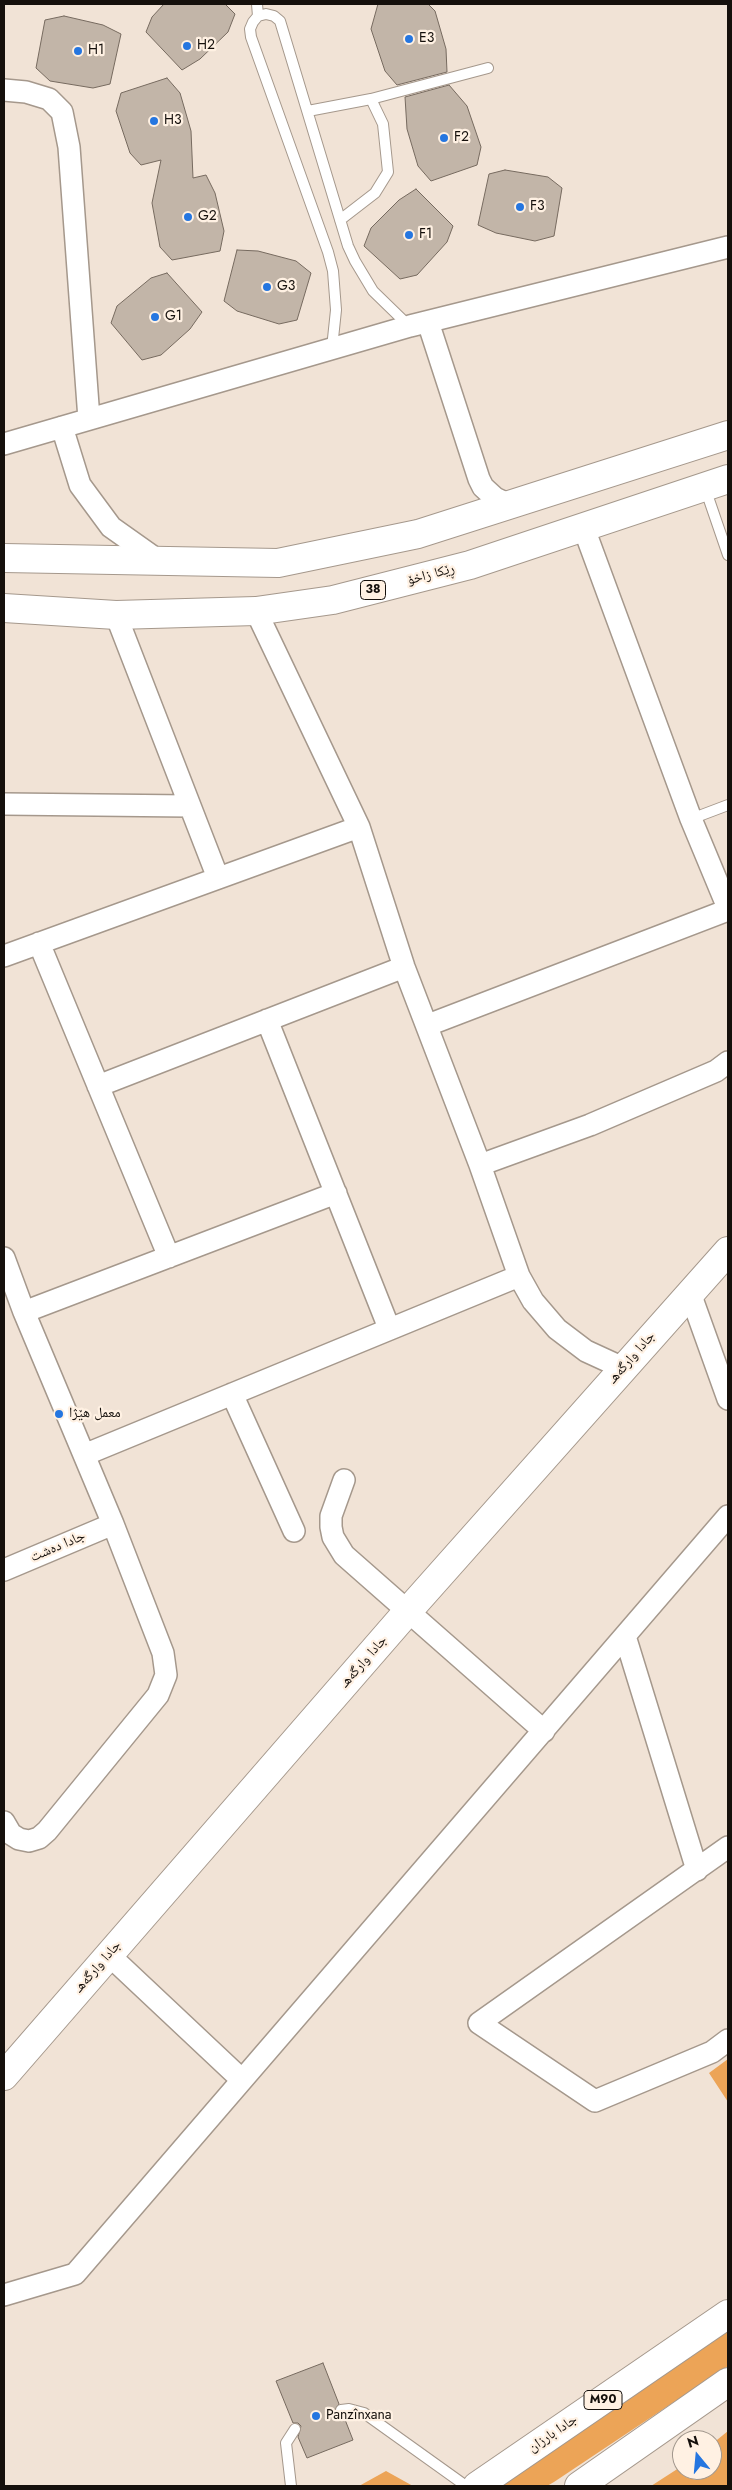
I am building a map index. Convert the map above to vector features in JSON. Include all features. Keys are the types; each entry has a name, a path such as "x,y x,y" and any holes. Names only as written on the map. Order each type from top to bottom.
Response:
{"main road":[{"path":"4,558 278,563 418,534 728,435"},
{"name":"ڕێکا زاخۆ","path":"4,608 116,615 256,611 333,600 470,565 716,483"},
{"name":"جادا وارگه‌هـ","path":"4,2076 408,1611 728,1251"},
{"name":"جادا بارزان","path":"477,2486 728,2314"},
{"path":"578,2486 728,2382"}],"street":[{"path":"4,90 26,92 49,99 62,112 69,147 89,419"},
{"path":"4,444 419,324 728,247"},
{"path":"419,324 483,487 495,498 510,505"},
{"path":"62,427 80,485 111,527 159,561"},
{"path":"466,519 475,505 479,479"},
{"path":"428,1026 728,909 691,819 583,526"},
{"path":"256,611 359,826 404,966 480,1165 519,1276 533,1301 557,1328 586,1351 623,1368"},
{"path":"116,615 218,878"},
{"path":"4,804 189,806"},
{"path":"4,956 359,826"},
{"path":"39,943 169,1257"},
{"path":"98,1086 404,966"},
{"path":"268,1020 389,1328"},
{"path":"480,1165 590,1125 716,1071 728,1062"},
{"path":"24,1312 336,1193"},
{"path":"4,1258 24,1312 113,1524 166,1664 163,1685 158,1695 47,1831 39,1838 30,1841 20,1839 11,1834 4,1822"},
{"path":"84,1455 519,1276"},
{"path":"690,1293 728,1399"},
{"path":"232,1394 294,1531"},
{"path":"344,1480 331,1516 333,1537 337,1547 344,1556 544,1731"},
{"path":"4,2295 74,2274 728,1516"},
{"name":"جادا دەشت","path":"4,1570 113,1524"},
{"path":"625,1636 697,1870"},
{"path":"728,1847 479,2023 595,2101 712,2052 728,2040"},
{"path":"108,1956 242,2080"}],"lane":[{"path":"257,4 258,16"},
{"path":"332,348 336,310 333,271 328,252 251,37 250,29 258,16 266,14 274,16 280,22 348,246 363,276 384,304 419,324"},
{"path":"308,111 371,99 488,68"},
{"path":"340,220 375,193 388,172 383,124 371,99"},
{"path":"716,483 728,556"},
{"path":"691,819 728,805"},
{"path":"341,2410 349,2409 364,2413 466,2486"},
{"path":"290,2486 286,2443 296,2429"}],"shaded area":[{"path":"728,2059 728,2102 709,2073"},
{"path":"728,2331 728,2366 554,2482 547,2486 492,2486 561,2445"},
{"path":"728,2431 728,2486 651,2486 672,2472 672,2480 722,2480 722,2436"},
{"path":"386,2471 413,2486 359,2486"}],"building":[{"name":"H2","path":"164,4 225,4 235,14 228,32 200,59 182,70 146,32 152,17"},
{"name":"E3","path":"378,4 428,4 435,11 446,49 447,72 397,85 385,71 371,29"},
{"name":"H1","path":"64,16 103,25 121,34 110,84 93,88 50,81 36,68 45,20"},
{"path":"167,78 180,93 191,131 193,178 206,175 215,193 224,231 220,251 172,260 160,247 152,203 161,160 141,165 130,153 116,111 121,93"},
{"name":"F2","path":"449,85 467,106 481,147 477,165 431,181 418,166 407,129 405,97"},
{"name":"F3","path":"505,170 548,177 562,188 554,236 535,241 496,233 478,225 489,174"},
{"name":"F1","path":"416,189 453,226 447,242 417,275 400,279 364,246 371,228 399,200"},
{"name":"G3","path":"237,250 258,251 296,261 311,273 297,320 279,324 237,311 224,301"},
{"name":"G1","path":"167,273 202,312 190,329 161,355 142,360 111,323 117,306 151,278"},
{"path":"323,2363 339,2404 334,2411 338,2416 344,2417 353,2440 307,2458 298,2437 301,2426 298,2423 293,2423 276,2381"}],"place":[{"name":"E3","path":"409,39"},
{"name":"H2","path":"187,46"},
{"name":"H1","path":"78,51"},
{"name":"H3","path":"154,121"},
{"name":"F2","path":"444,138"},
{"name":"F3","path":"520,207"},
{"name":"G2","path":"188,217"},
{"name":"F1","path":"409,235"},
{"name":"G3","path":"267,287"},
{"name":"G1","path":"155,317"},
{"name":"معمل ھێژا","path":"59,1414"},
{"name":"Panzînxana","path":"316,2416"}]}
